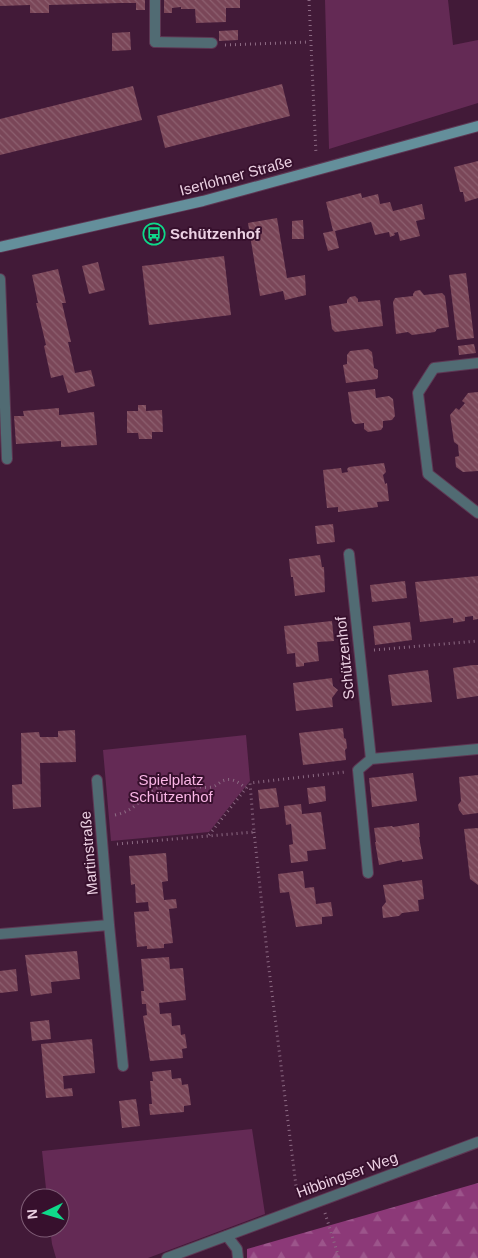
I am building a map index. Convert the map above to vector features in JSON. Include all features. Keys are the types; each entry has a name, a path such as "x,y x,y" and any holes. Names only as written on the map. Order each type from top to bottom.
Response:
{"main road":[{"name":"Iserlohner Straße","path":"0,246 203,201 478,126"}],"street":[{"path":"154,0 155,42 212,43"},
{"path":"0,279 7,459"},
{"path":"478,363 434,368 418,393 428,474 478,513"},
{"name":"Schützenhof","path":"349,554 371,759"},
{"path":"368,872 358,770 371,759 478,749"},
{"name":"Martinstraße","path":"98,780 109,925 123,1066"},
{"path":"0,934 109,925"},
{"name":"Hibbingser Weg","path":"167,1258 478,1142"},
{"path":"227,1236 237,1249 238,1258"}],"path":[{"path":"308,0 317,170"},
{"path":"212,43 220,46 310,42"},
{"path":"360,652 478,641"},
{"path":"209,836 250,783 358,770"},
{"path":"109,816 126,813 139,804 148,792 164,784 179,782 214,787 230,779 239,782 246,788"},
{"path":"250,783 254,832 299,1209"},
{"path":"104,846 254,832"},
{"path":"321,1202 339,1258"}],"green space":[{"path":"325,0 448,0 453,45 478,40 478,103 329,149"},
{"name":"Spielplatz Schützenhof","path":"246,735 250,781 209,832 111,841 103,750"},
{"path":"252,1129 265,1214 148,1258 56,1258 51,1238 70,1238 70,1188 46,1188 42,1151"},
{"path":"478,1183 478,1258 247,1258 247,1249"}],"building":[{"path":"0,0 145,0 145,10 136,10 136,3 120,3 49,5 49,13 30,13 30,5 0,6"},
{"path":"164,0 240,0 240,8 226,8 226,22 196,23 195,9 172,8 172,13 164,13"},
{"path":"238,30 238,40 219,41 219,31"},
{"path":"130,32 131,50 112,51 112,33"},
{"path":"282,84 290,116 165,148 157,116"},
{"path":"133,86 142,120 0,155 0,119"},
{"path":"478,161 478,198 465,202 463,192 460,192 454,167"},
{"path":"361,193 362,198 378,194 380,204 390,202 393,211 422,204 425,219 416,221 420,236 400,241 398,232 390,237 389,232 375,235 371,222 335,231 339,248 328,251 323,233 333,231 326,202"},
{"path":"277,218 287,278 305,275 306,295 285,300 283,291 260,296 248,223"},
{"path":"303,220 304,239 292,239 292,221"},
{"path":"224,256 231,315 149,325 142,266"},
{"path":"98,262 105,290 89,294 82,266"},
{"path":"58,269 66,303 62,303 71,342 68,342 75,373 91,370 95,386 68,393 63,375 51,378 32,275"},
{"path":"466,273 474,338 457,340 449,275"},
{"path":"420,290 424,295 442,293 445,296 449,327 437,329 435,332 412,335 408,332 396,334 393,302 395,298 413,296 415,291"},
{"path":"355,296 358,302 380,300 383,326 335,332 332,329 329,306 347,303 350,297"},
{"path":"474,344 476,353 459,355 458,346"},
{"path":"368,349 372,352 374,368 378,370 377,379 346,383 343,365 347,364 347,355 350,351"},
{"path":"375,389 376,398 389,396 393,399 395,416 392,420 383,421 381,430 368,432 364,429 364,423 355,424 352,421 348,392"},
{"path":"478,392 478,471 463,472 456,467 455,457 459,456 458,445 454,442 450,415 456,408 459,410 465,403 462,401 468,393"},
{"path":"138,405 146,405 146,411 162,410 163,432 152,432 152,439 139,439 138,433 127,433 127,411 138,411"},
{"path":"59,408 59,415 94,412 97,445 61,447 61,441 16,444 14,416 24,416 23,411"},
{"path":"384,463 386,472 383,475 385,484 387,483 389,501 377,502 378,507 338,512 338,507 327,508 323,470 341,468 342,473 348,472 347,469 349,467"},
{"path":"333,524 335,542 317,544 315,526"},
{"path":"320,555 322,567 324,567 325,592 295,596 289,559"},
{"path":"478,576 478,619 473,620 473,616 465,617 465,621 453,623 453,618 420,622 415,582"},
{"path":"405,581 407,598 372,602 370,585"},
{"path":"332,621 334,641 317,642 319,661 304,663 304,666 296,667 295,653 287,654 284,626"},
{"path":"410,622 412,640 375,645 373,626"},
{"path":"478,665 478,696 457,699 453,668"},
{"path":"428,670 432,702 392,706 388,675"},
{"path":"332,678 333,686 338,690 332,698 333,707 296,711 293,683"},
{"path":"343,728 347,748 345,750 346,760 303,765 299,733"},
{"path":"75,730 76,762 40,763 41,807 13,809 12,785 22,784 21,733 39,732 40,737 58,737 58,731"},
{"path":"413,773 417,801 372,807 369,778"},
{"path":"478,775 478,813 463,815 458,805 461,801 459,777"},
{"path":"325,786 326,801 309,804 307,788"},
{"path":"276,788 279,807 260,809 258,790"},
{"path":"301,804 302,814 321,812 326,849 307,851 308,861 291,863 289,845 293,844 291,824 286,825 284,806"},
{"path":"419,823 419,837 423,859 402,862 402,860 379,865 374,828"},
{"path":"478,828 478,885 470,879 464,829"},
{"path":"166,853 168,881 162,882 164,900 176,899 177,908 169,909 173,943 164,944 164,948 147,949 147,946 137,947 134,912 149,911 148,902 136,903 135,884 131,885 129,856"},
{"path":"303,871 305,888 314,887 316,904 331,902 333,916 322,917 322,924 296,927 289,892 280,893 278,874"},
{"path":"422,880 424,899 418,900 419,911 383,918 382,907 386,902 383,885"},
{"path":"77,951 80,979 51,982 52,993 31,996 25,955"},
{"path":"169,957 170,969 183,968 186,1000 159,1003 160,1014 171,1013 172,1026 180,1025 181,1035 185,1034 187,1048 182,1049 183,1058 150,1061 143,1016 147,1015 146,1004 142,1004 141,991 144,991 141,959"},
{"path":"16,969 18,991 0,993 0,971"},
{"path":"49,1020 51,1039 32,1041 30,1022"},
{"path":"92,1039 95,1073 63,1076 64,1089 72,1088 73,1096 46,1098 41,1044"},
{"path":"171,1070 172,1079 181,1078 182,1085 188,1084 191,1105 184,1106 184,1112 150,1115 149,1104 152,1104 150,1081 153,1081 152,1072"},
{"path":"136,1099 140,1126 122,1128 119,1101"}],"place":[{"name":"Schützenhof","path":"154,234"}]}
